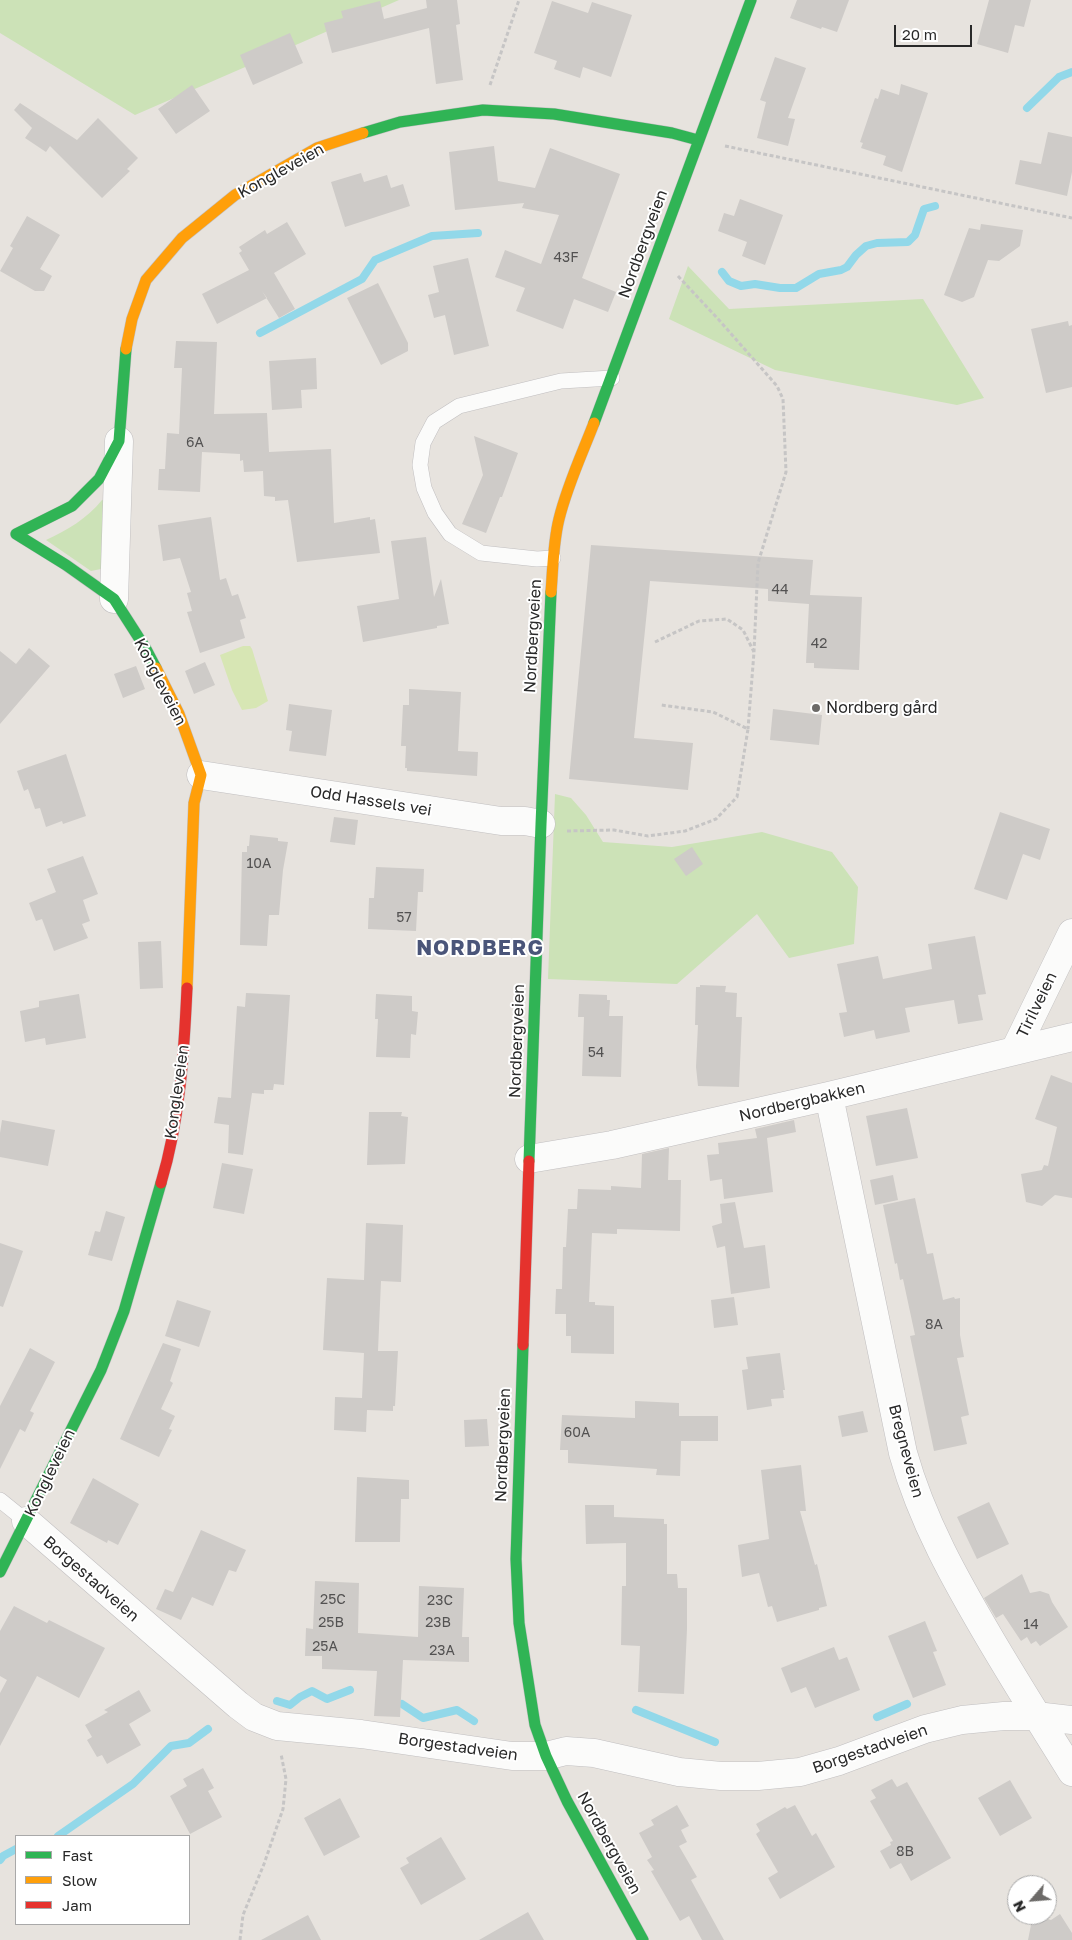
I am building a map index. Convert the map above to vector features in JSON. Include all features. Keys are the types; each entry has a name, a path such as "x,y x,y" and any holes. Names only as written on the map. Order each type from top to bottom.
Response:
{"street":[{"name":"Nordbergveien","path":"643,1940 567,1801 546,1756 535,1725 519,1624 516,1559 541,824 553,558 559,519 568,489 612,378 751,0"},
{"name":"Kongleveien","path":"114,599 119,441 124,362 132,319 146,280 182,238 235,195 317,148 400,122 483,110 554,114 672,133 698,140"},
{"name":"Kongleveien","path":"8,534 72,506 99,479 119,441"},
{"name":"Kongleveien","path":"0,1572 105,1361 124,1311 163,1177 176,1117 184,1054 194,803 202,775 179,714 146,649 114,599 66,565 8,534"},
{"name":"Odd Hassels vei","path":"202,775 501,821 525,821 541,824"},
{"name":"Tirilveien","path":"1015,1050 1072,933"},
{"name":"Nordbergbakken","path":"529,1159 612,1144 829,1096 1072,1037"},
{"name":"Bregneveien","path":"829,1096 903,1452 912,1485 933,1535 962,1592 1036,1716 1072,1772"},
{"name":"Borgestadveien","path":"26,1521 238,1705 254,1717 277,1726 361,1734 512,1756 546,1756 566,1752 594,1753 679,1772 722,1776 800,1772 839,1761 925,1729 962,1720 1004,1716 1036,1716 1072,1720"}],"lane":[{"path":"553,558 537,559 481,553 450,534 435,513 424,488 420,465 423,443 434,422 458,406 561,381 612,378"},
{"path":"0,1500 26,1521"}],"path":[{"path":"483,110 486,94 519,0"},
{"path":"698,140 1072,218"},
{"path":"541,824 555,832 614,830 648,836 685,831 716,819 737,797 748,729 758,563 786,472 783,399 771,378 657,254"},
{"path":"655,642 699,621 727,619 743,630 754,652"},
{"path":"661,705 713,712 748,729"},
{"path":"240,1940 243,1915 264,1864 283,1809 286,1779 277,1726"}],"green space":[{"path":"0,0 399,0 135,115 0,33"},
{"path":"688,266 729,309 923,299 984,398 957,405 775,370 669,319"},
{"path":"102,500 108,501 108,563 101,569 91,571 46,540 62,532 90,513"},
{"path":"243,646 250,646 252,649 268,701 256,708 242,710 232,690 220,655"},
{"path":"555,794 571,798 586,815 603,842 672,847 762,832 832,852 858,887 854,944 789,958 757,914 677,984 548,979"}],"building":[{"path":"426,0 457,0 460,24 456,25 463,80 436,84 429,28 332,53 324,23 343,18 341,11 380,1 384,19 427,8"},
{"path":"797,0 849,0 837,32 822,27 821,29 790,18"},
{"path":"989,0 1031,0 1024,27 1015,25 1008,53 977,44"},
{"path":"552,1 588,13 592,2 632,15 611,77 583,67 580,78 554,69 557,61 534,53"},
{"path":"290,33 303,63 253,85 240,55"},
{"path":"775,57 806,68 788,118 795,119 788,146 757,138 766,102 760,100"},
{"path":"901,84 928,93 902,172 883,165 886,156 861,148 863,143 860,142 875,98 878,99 881,89 899,95"},
{"path":"192,85 210,111 176,134 158,109"},
{"path":"20,103 77,140 98,118 138,158 127,169 130,171 102,198 50,146 46,152 25,138 32,128 14,110"},
{"path":"1048,132 1072,137 1072,172 1067,196 1015,184 1020,160 1041,164"},
{"path":"494,146 498,181 535,188 550,148 620,174 582,278 616,292 608,312 574,299 563,329 516,311 525,288 495,277 505,250 541,264 559,215 522,208 524,203 455,210 449,152"},
{"path":"361,173 364,182 387,175 391,188 403,184 410,206 345,227 331,182"},
{"path":"740,199 783,215 765,265 742,256 747,242 718,231 724,213 734,216"},
{"path":"27,216 60,235 40,269 52,276 44,291 35,291 0,271 13,248 10,246"},
{"path":"287,222 306,254 274,273 295,309 279,318 267,298 217,324 202,294 249,270 239,253 242,251 239,247 265,230 267,234"},
{"path":"981,224 1023,230 1020,246 999,261 988,260 974,297 962,302 944,295 969,228 980,230"},
{"path":"468,258 489,346 454,355 445,315 434,318 428,295 439,292 433,266"},
{"path":"378,283 408,343 408,351 381,365 347,298"},
{"path":"1068,321 1069,326 1072,325 1072,387 1046,393 1031,329"},
{"path":"176,341 217,342 214,414 267,413 269,452 331,449 334,523 370,517 370,520 375,519 380,553 297,562 288,500 275,501 275,497 264,496 263,471 244,472 243,460 240,461 240,454 202,452 200,492 158,490 159,469 165,469 167,433 179,434 182,368 174,368"},
{"path":"316,358 317,389 301,390 302,408 272,410 269,361"},
{"path":"474,436 518,453 486,533 462,524 483,475"},
{"path":"211,517 220,580 226,578 232,596 238,594 246,618 240,620 245,638 200,653 187,612 192,611 187,593 191,592 180,558 163,561 158,525"},
{"path":"426,537 434,597 441,579 449,624 363,642 357,606 399,599 391,541"},
{"path":"591,545 813,560 810,595 862,597 859,670 814,668 814,663 806,663 809,604 768,601 768,589 650,581 634,738 693,743 688,790 569,779"},
{"path":"29,648 50,666 0,724 0,651 16,664"},
{"path":"205,662 215,685 194,694 185,671"},
{"path":"136,666 145,689 123,698 114,674"},
{"path":"409,689 461,692 458,751 478,752 477,776 407,771 407,768 405,768 406,746 401,746 403,705 409,705"},
{"path":"289,704 332,710 326,756 289,751 292,731 286,730"},
{"path":"773,709 822,715 819,745 770,740"},
{"path":"66,754 86,816 63,824 62,821 46,827 40,808 35,809 28,789 24,791 17,771"},
{"path":"1000,812 1050,829 1040,860 1023,854 1007,900 974,889"},
{"path":"334,817 358,820 355,845 330,842"},
{"path":"250,835 278,838 278,841 288,842 283,870 279,915 269,915 267,946 240,945 242,852 247,852"},
{"path":"692,847 703,864 686,876 674,859"},
{"path":"83,856 98,894 83,900 90,921 82,924 88,938 54,951 42,919 36,921 29,903 56,892 47,869"},
{"path":"376,867 424,869 423,892 418,892 416,931 368,929 369,898 374,898"},
{"path":"975,936 986,994 978,995 983,1020 958,1024 954,1000 905,1008 910,1032 876,1039 874,1030 844,1037 839,1013 847,1012 837,964 878,956 883,979 932,969 928,944"},
{"path":"161,941 163,988 140,989 138,942"},
{"path":"700,985 726,986 725,992 737,993 736,1017 742,1017 739,1087 698,1086 696,1067 698,1025 695,1025 696,987 700,987"},
{"path":"246,993 290,995 284,1085 274,1084 273,1090 264,1090 264,1094 252,1093 243,1155 228,1153 229,1125 214,1123 218,1097 231,1098 237,1006 245,1007"},
{"path":"79,994 86,1038 46,1045 45,1038 25,1042 20,1011 39,1007 39,1001"},
{"path":"376,994 412,996 412,1011 418,1012 416,1035 411,1034 410,1058 376,1057 378,1019 375,1019"},
{"path":"579,994 607,995 607,1000 610,1000 609,1016 623,1016 621,1077 582,1076 584,1017 578,1017"},
{"path":"1051,1075 1072,1083 1072,1198 1055,1195 1042,1206 1026,1202 1021,1174 1042,1170 1044,1165 1048,1166 1057,1127 1035,1119"},
{"path":"907,1108 918,1158 876,1166 866,1116"},
{"path":"369,1112 402,1112 401,1116 408,1117 405,1164 367,1165"},
{"path":"2,1120 55,1130 48,1166 0,1157"},
{"path":"794,1120 796,1132 767,1138 773,1192 724,1199 722,1179 710,1181 707,1155 719,1154 718,1143 757,1138 755,1129"},
{"path":"669,1148 668,1180 681,1180 680,1231 617,1229 617,1234 592,1233 589,1302 595,1302 595,1305 614,1306 614,1354 571,1353 571,1336 566,1336 566,1314 555,1314 556,1289 562,1289 563,1247 566,1247 568,1209 577,1209 578,1189 611,1190 611,1186 641,1188 642,1154"},
{"path":"222,1163 253,1169 244,1214 213,1208"},
{"path":"893,1175 898,1200 875,1205 870,1180"},
{"path":"915,1198 927,1254 933,1253 943,1300 954,1297 955,1299 960,1298 960,1335 964,1357 957,1358 969,1415 961,1417 967,1444 934,1451 910,1336 915,1335 903,1279 900,1280 897,1263 895,1264 883,1205"},
{"path":"735,1202 744,1248 765,1245 770,1288 731,1294 725,1246 717,1248 712,1226 722,1223 720,1204"},
{"path":"106,1211 125,1217 112,1261 88,1255 95,1231 100,1232"},
{"path":"366,1223 403,1225 401,1282 381,1281 378,1351 398,1351 395,1406 393,1406 393,1411 367,1410 366,1432 334,1430 335,1397 362,1398 364,1353 323,1350 327,1278 364,1280"},
{"path":"0,1243 23,1251 3,1307 0,1306"},
{"path":"734,1297 738,1325 714,1328 711,1300"},
{"path":"177,1300 211,1311 199,1347 165,1336"},
{"path":"163,1343 181,1349 170,1381 173,1383 161,1409 175,1416 169,1429 172,1430 159,1457 120,1439"},
{"path":"30,1348 55,1362 30,1411 34,1413 25,1432 20,1429 0,1469 0,1406"},
{"path":"780,1353 785,1390 783,1390 784,1398 771,1399 772,1406 747,1410 742,1370 748,1369 746,1357"},
{"path":"635,1401 679,1403 679,1416 718,1416 718,1441 681,1441 680,1476 656,1475 657,1469 568,1463 568,1450 560,1450 562,1415 635,1418"},
{"path":"863,1411 868,1432 842,1437 838,1416"},
{"path":"487,1419 489,1446 465,1447 464,1420"},
{"path":"801,1465 806,1511 800,1511 815,1565 817,1564 827,1606 777,1622 772,1606 768,1607 759,1573 742,1577 738,1545 769,1539 761,1470"},
{"path":"357,1477 409,1480 409,1499 401,1499 400,1542 355,1542"},
{"path":"93,1478 139,1504 118,1545 108,1540 107,1543 70,1523"},
{"path":"989,1502 1009,1544 977,1559 957,1517"},
{"path":"585,1505 614,1505 614,1517 664,1519 664,1524 667,1524 667,1574 677,1574 678,1588 687,1588 684,1694 638,1692 640,1646 621,1645 622,1586 626,1586 626,1543 586,1544"},
{"path":"201,1530 246,1550 236,1572 229,1570 213,1606 192,1597 181,1620 156,1609 165,1589 173,1592"},
{"path":"1022,1574 1030,1593 1040,1591 1049,1594 1068,1627 1040,1646 1036,1641 1031,1644 1027,1637 1021,1641 1003,1614 996,1618 984,1598"},
{"path":"315,1581 359,1583 358,1633 418,1637 419,1586 464,1588 462,1637 469,1637 469,1662 403,1660 400,1717 374,1716 377,1671 322,1669 322,1656 305,1656 306,1628 313,1629"},
{"path":"14,1606 47,1623 49,1620 105,1648 79,1698 37,1676 0,1746 0,1693 7,1680 0,1676 0,1631"},
{"path":"925,1621 937,1651 933,1652 946,1685 913,1698 888,1636"},
{"path":"834,1647 839,1660 847,1657 860,1690 815,1708 806,1687 791,1693 781,1668"},
{"path":"139,1690 151,1711 129,1724 141,1745 107,1764 102,1755 97,1757 87,1740 92,1737 85,1725 108,1712 104,1710"},
{"path":"203,1768 214,1788 208,1791 222,1817 190,1834 170,1796 187,1786 183,1779"},
{"path":"892,1779 897,1787 907,1782 951,1858 911,1881 901,1863 890,1869 880,1851 891,1845 890,1842 893,1841 870,1801 876,1798 871,1790"},
{"path":"1010,1780 1032,1818 1000,1836 978,1798"},
{"path":"340,1798 360,1837 324,1856 304,1818"},
{"path":"677,1805 689,1826 681,1830 687,1842 679,1846 697,1877 691,1880 724,1940 702,1940 689,1916 680,1921 651,1871 654,1870 647,1860 652,1857 639,1833 654,1825 651,1820"},
{"path":"795,1805 812,1836 816,1833 835,1867 780,1899 768,1878 778,1872 756,1834 760,1831 756,1824 785,1807 787,1809"},
{"path":"441,1837 466,1879 421,1905 400,1868 409,1863 406,1858"},
{"path":"528,1912 544,1940 479,1940"},
{"path":"1060,1914 1072,1933 1072,1940 1028,1940 1031,1925 1057,1925 1057,1916"},
{"path":"308,1915 321,1940 261,1940"}],"waterway":[{"path":"1027,108 1059,77 1072,72"},
{"path":"722,272 729,281 741,286 755,284 780,288 796,288 819,274 847,267 866,246 877,243 908,242 915,235 924,209 935,206"},
{"path":"260,333 362,279 375,260 432,236 478,233"},
{"path":"277,1701 290,1705 312,1691 327,1699 350,1690"},
{"path":"402,1704 423,1718 457,1710 474,1721"},
{"path":"877,1717 907,1704"},
{"path":"636,1710 715,1742"},
{"path":"59,1835 133,1784 171,1746 189,1743 208,1729"},
{"path":"0,1860 3,1856 15,1850"}],"traffic: fast":[{"path":"594,423 751,0"},
{"path":"363,133 400,122 483,110 554,114 672,133 698,140"},
{"path":"126,349 119,441 99,479 72,506 16,534 66,565 114,599 156,668"},
{"path":"529,1161 551,592"},
{"path":"0,1572 101,1370 124,1311 161,1183"},
{"path":"523,1345 516,1559 519,1623 535,1725 546,1756 567,1801 643,1940"}],"traffic: slow":[{"path":"126,349 132,319 146,280 182,238 235,195 317,148 363,133"},
{"path":"551,592 554,546 562,507 594,423"},
{"path":"156,668 179,714 201,775 194,803 187,988"}],"traffic: jam":[{"path":"161,1183 177,1111 187,988"},
{"path":"523,1345 529,1161"}],"place":[{"name":"Nordberg gård","path":"816,708"}],"district":[{"name":"NORDBERG","path":"480,948"}]}
